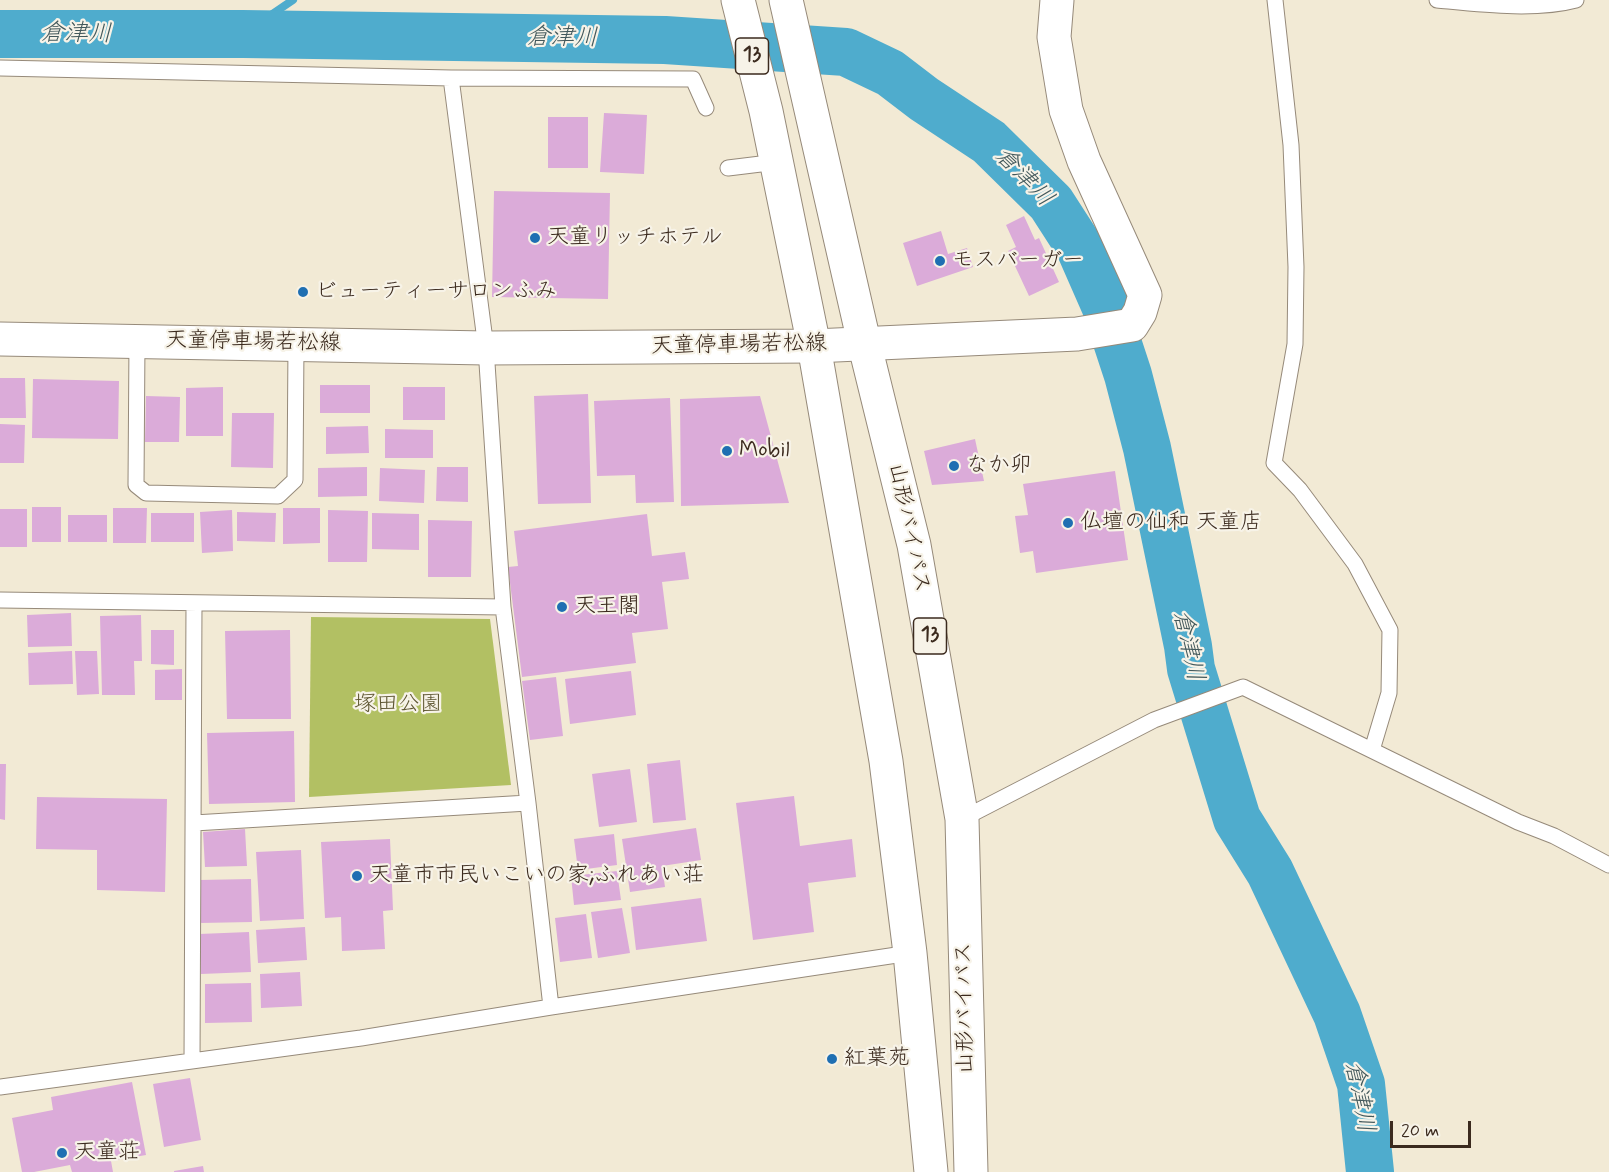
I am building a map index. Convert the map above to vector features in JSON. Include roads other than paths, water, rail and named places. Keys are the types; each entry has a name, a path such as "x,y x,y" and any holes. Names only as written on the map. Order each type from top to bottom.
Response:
{"main road":[{"name":"山形バイパス","path":"738,0 777,162 814,346 886,761 910,953 931,1172"},
{"name":"山形バイパス","path":"786,0 864,342 914,545 962,819 971,1172"},
{"name":"天童停車場若松線","path":"0,339 486,348 814,346 1077,334 1132,325 1140,312 1145,295 1084,161 1066,110 1054,37 1057,0"}],"lane":[{"path":"1275,0 1291,145 1296,267 1295,344 1274,463 1300,490 1354,564 1390,630 1389,693 1372,750"},
{"path":"1437,0 1493,5 1562,4 1576,0"},
{"path":"0,68 451,78 693,79 705,108"},
{"path":"451,78 486,348 503,607 551,1007"},
{"path":"728,168 777,162"},
{"path":"137,341 136,484 146,493 267,496 278,496 295,480 297,344"},
{"path":"0,600 503,607"},
{"path":"192,1061 194,603"},
{"path":"962,819 1154,720 1243,687 1518,822 1554,836 1609,865"},
{"path":"194,823 528,803"},
{"path":"0,1087 362,1038 910,953"}],"waterway":[{"path":"243,34 293,0"},
{"name":"倉津川","path":"0,34 243,34 665,40 846,52 890,73 924,99 989,142 1051,203 1080,248 1105,305 1128,375 1147,448 1191,669 1237,819 1270,872 1337,1014 1361,1084 1370,1172"}],"place":[{"name":"天童リッチホテル","path":"535,238"},
{"name":"モスバーガー","path":"940,261"},
{"name":"ビューティーサロンふみ","path":"303,292"},
{"name":"Mobil","path":"727,451"},
{"name":"なか卯","path":"954,466"},
{"name":"仏壇の仙和 天童店","path":"1068,523"},
{"name":"天王閣","path":"562,607"},
{"name":"天童市市民いこいの家;ふれあい荘","path":"357,876"},
{"name":"紅葉苑","path":"832,1059"},
{"name":"天童荘","path":"62,1153"}],"park label":[{"name":"塚田公園","path":"398,705"}]}
